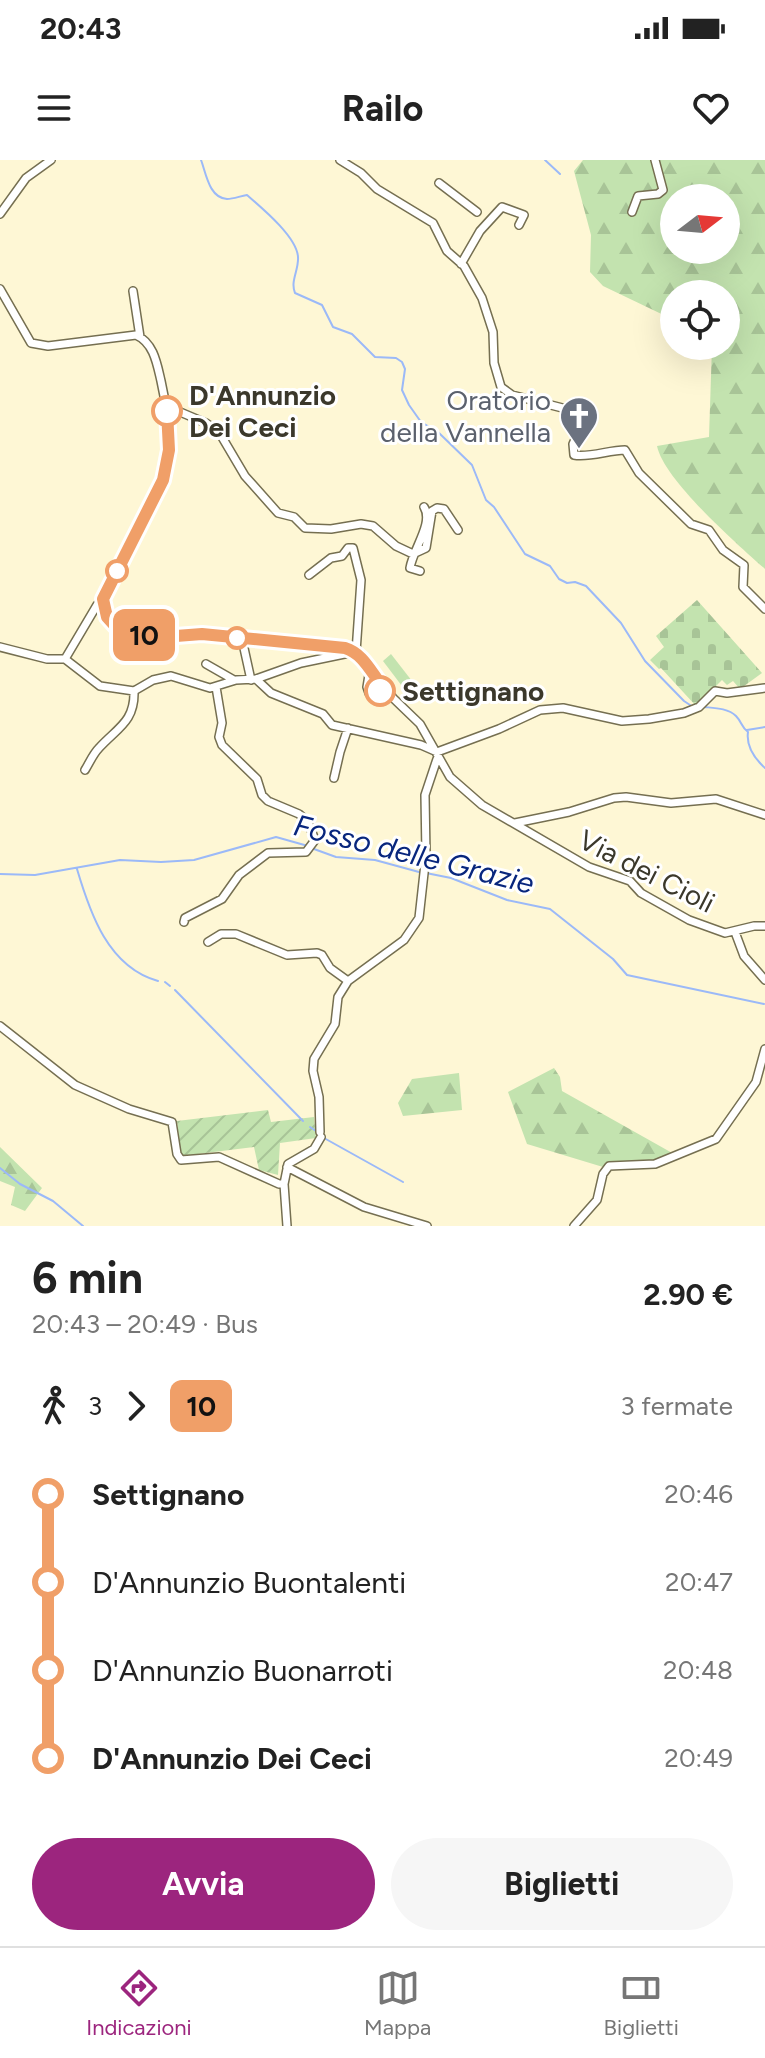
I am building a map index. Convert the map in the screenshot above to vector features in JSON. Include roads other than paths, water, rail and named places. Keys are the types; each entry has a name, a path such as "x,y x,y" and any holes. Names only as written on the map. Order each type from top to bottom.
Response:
{"street":[{"path":"0,214 26,178 51,160"},
{"path":"340,160 361,173 377,189 433,223 447,251 461,264 482,298 493,332 494,363 501,387 512,395 578,412 584,420 573,444 574,455 579,457 625,450 639,473 691,524 709,530 727,555 744,565 743,587 765,609"},
{"path":"632,212 638,196 658,194 663,190 655,160"},
{"path":"439,183 482,216"},
{"path":"461,264 482,216 505,206 524,215 519,225"},
{"path":"0,289 27,338 34,344 48,346 130,335 140,337"},
{"path":"65,659 103,599 163,480 169,450 166,406 153,353 140,337 133,291"},
{"path":"166,406 219,432 245,476 278,513 294,517 305,528 373,526 396,546 413,554 426,548 432,511 437,508 444,509 458,530"},
{"path":"420,571 410,568 427,523 428,513 424,507"},
{"path":"309,575 331,558 342,556 348,548 353,548 361,580 356,652"},
{"path":"342,556 351,564 358,565"},
{"path":"103,599 107,617 116,627 133,633 163,637 193,633 345,648 356,652 370,669 385,689 369,693 370,669"},
{"path":"242,639 254,680 271,693 323,714 332,725 421,745 437,756"},
{"path":"0,647 47,659 65,659 100,686 134,691 168,676 206,688 216,687 234,680 254,680 301,663 356,652"},
{"path":"206,664 234,680"},
{"path":"184,922 185,918 222,899 239,875 268,853 299,853 312,847 315,834 299,814 268,801 262,795 257,779 222,745 216,687"},
{"path":"287,1226 284,1184 287,1167 295,1158 314,1149 320,1134 314,1059 335,1024 337,999 348,981 404,940 419,918 426,855 425,795 437,756 540,710 563,708 622,721 649,719 699,707 715,691 727,693 765,688"},
{"name":"Via dei Cioli","path":"385,689 420,724 450,777 476,800 589,867 630,881 641,893 689,920 711,929 735,932 765,926"},
{"path":"85,770 95,752 128,720 134,691"},
{"path":"334,778 348,728"},
{"path":"515,823 626,797 671,803 716,799 765,815"},
{"path":"735,932 744,956 765,980"},
{"path":"208,942 221,934 236,934 287,955 317,953 322,955 330,968 348,981"},
{"path":"0,1026 75,1085 129,1109 172,1122 177,1154 181,1160 219,1157 284,1184"},
{"path":"574,1226 597,1200 605,1170 615,1164 655,1164 716,1139 762,1074 765,1049"},
{"path":"287,1167 364,1207 427,1226"}],"waterway":[{"path":"201,160 216,194 227,199 247,195 278,223 292,241 298,257 295,293 322,305 333,327 352,334 375,357 396,358 402,362 405,369 402,390 409,405 421,422 438,432 472,465 486,500 525,554 550,566 559,579 586,586 621,623 645,661 693,707"},
{"path":"545,160 560,174"},
{"path":"704,707 733,713 748,732 752,752 765,768"},
{"path":"747,730 765,727"},
{"name":"Fosso delle Grazie","path":"0,874 35,875 120,860 194,860 276,837 308,846"},
{"name":"Fosso delle Grazie","path":"314,849 336,857 375,860 419,872"},
{"path":"77,869 95,920 114,951 126,964 158,981"},
{"name":"Fosso delle Grazie","path":"426,873 451,878 507,900 550,909 613,959 627,975 764,1004"},
{"path":"165,982 170,986"},
{"path":"175,990 303,1121"},
{"path":"310,1127 316,1131"},
{"path":"324,1138 403,1182"},
{"path":"0,1168 20,1184 53,1201 83,1226"}],"place":[{"name":"D'Annunzio Dei Ceci","path":"167,411"},
{"name":"Oratorio della Vannella","path":"579,450"},
{"name":"Settignano","path":"380,691"}]}
